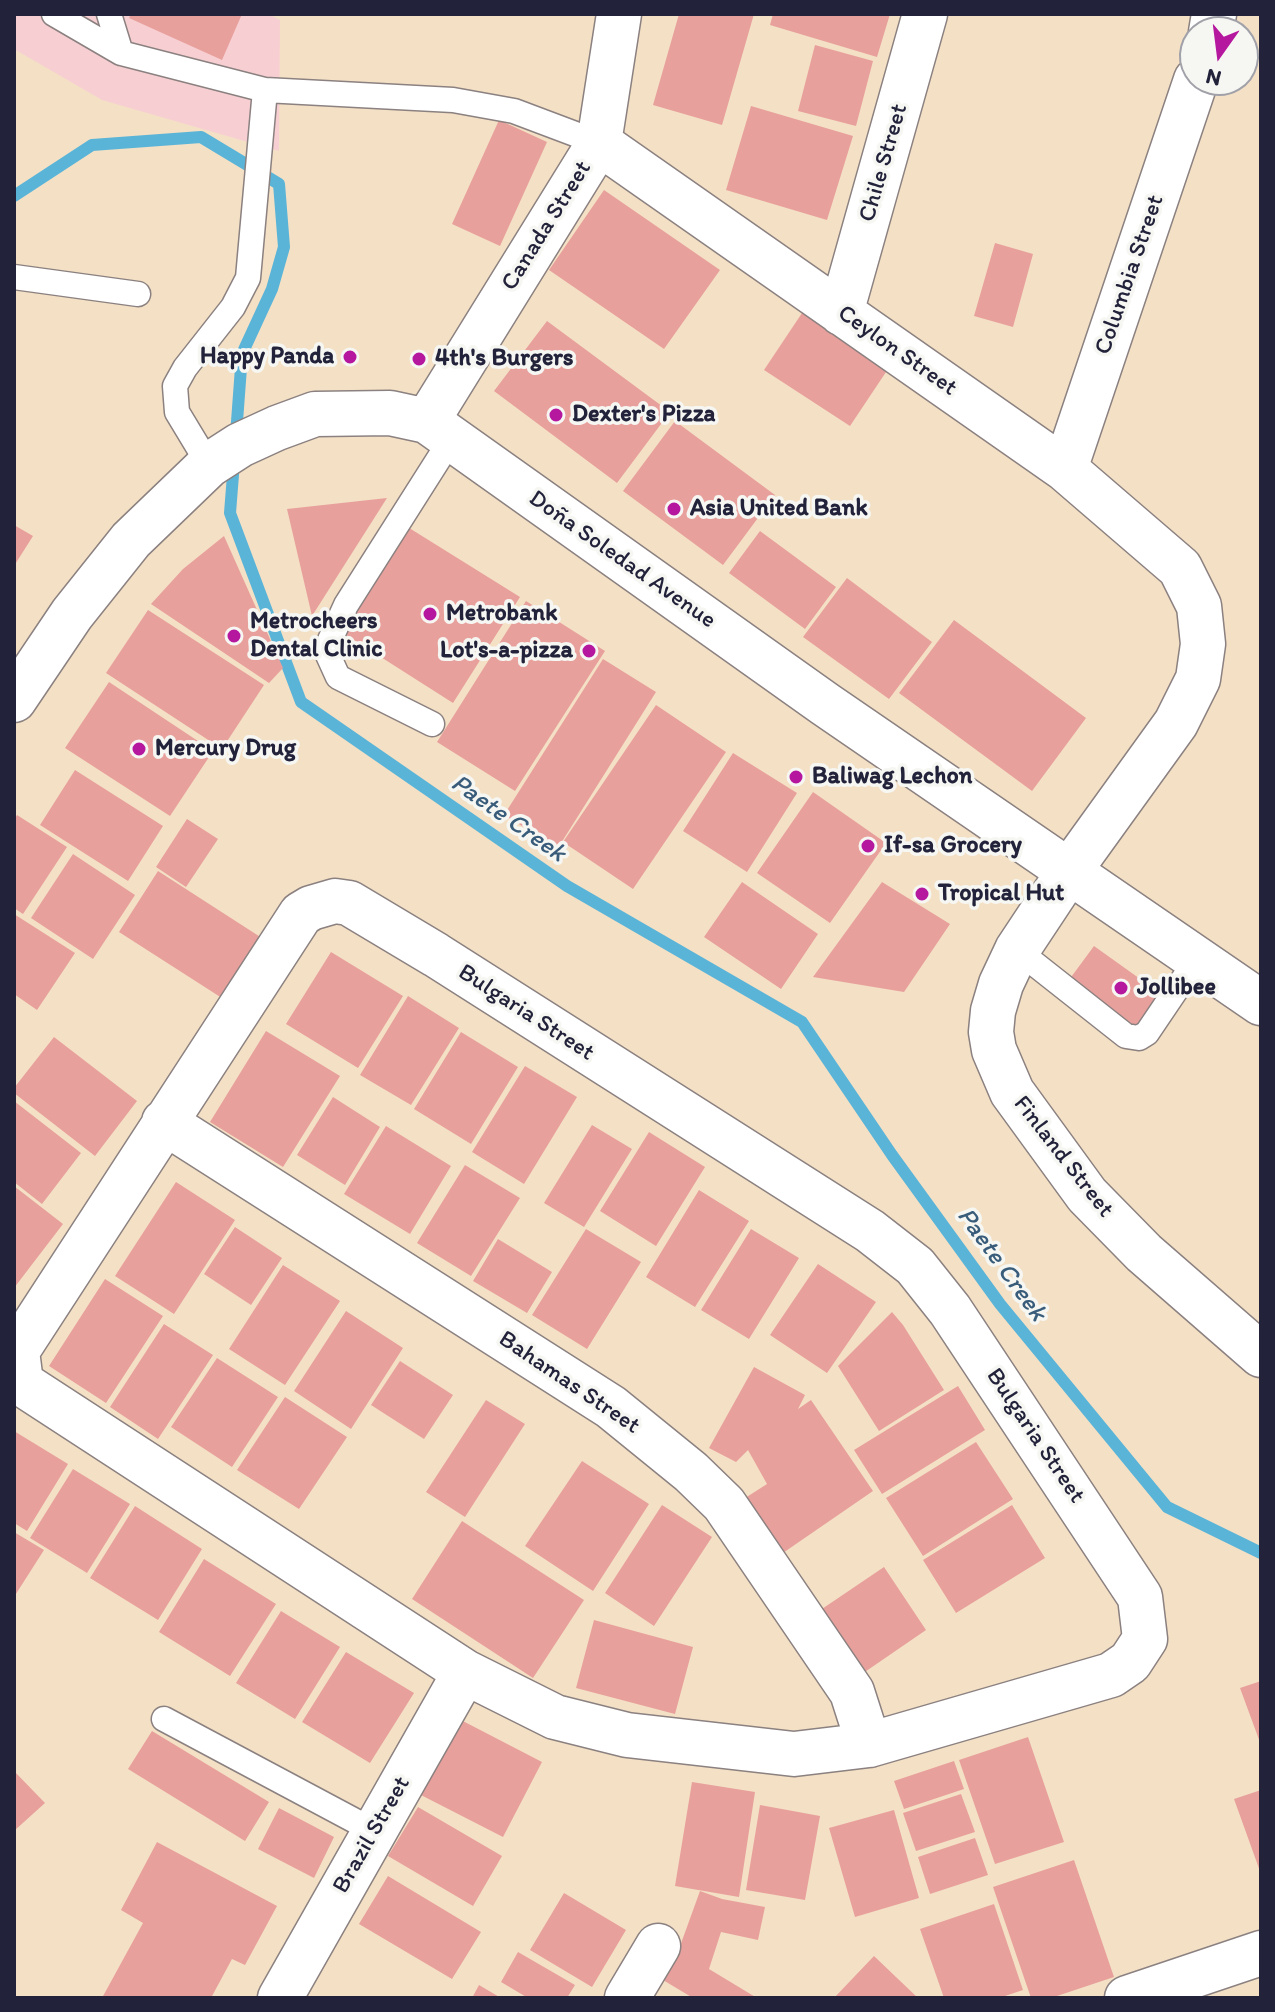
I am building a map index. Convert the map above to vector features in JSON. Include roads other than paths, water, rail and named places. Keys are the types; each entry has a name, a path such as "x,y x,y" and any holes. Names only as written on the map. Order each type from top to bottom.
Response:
{"street":[{"name":"Canada Street","path":"440,429 599,143 619,14"},
{"name":"Chile Street","path":"841,313 925,14"},
{"name":"Columbia Street","path":"1065,469 1191,96"},
{"name":"Ceylon Street","path":"599,143 1065,469 1180,568 1199,606 1203,644 1198,679 1176,723 1070,870"},
{"name":"Doña Soledad Avenue","path":"14,700 72,614 131,540 213,463 240,445 315,414 390,413 440,429 825,704 1261,1003"},
{"name":"Finland Street","path":"1070,870 1017,950 1001,984 993,1011 991,1032 994,1050 1012,1092 1087,1195 1144,1253 1261,1355"},
{"name":"Bulgaria Street","path":"335,901 349,903 870,1231 915,1266 950,1310 1140,1597 1145,1639 1130,1662 1111,1675 869,1745 794,1754 627,1735 555,1717 465,1672 21,1383 17,1351 164,1122 301,914 335,901"},
{"name":"Bahamas Street","path":"164,1122 611,1407 691,1472 724,1504 852,1692 869,1745"},
{"name":"Brazil Street","path":"280,1998 465,1672"},
{"path":"627,1998 658,1946"},
{"path":"1127,1998 1261,1953"}],"lane":[{"name":"Ceylon Street","path":"54,14 121,53 265,90 453,100 514,111 599,143"},
{"path":"109,14 121,53"},
{"path":"213,463 177,412 175,386 185,368 233,307 248,278 265,90"},
{"path":"14,277 138,294"},
{"path":"432,724 338,677 328,655 330,640 346,605 440,429"},
{"path":"1017,950 1126,1036 1139,1038 1147,1033 1197,959"},
{"path":"164,1719 374,1831"}],"waterway":[{"name":"Paete Creek","path":"14,196 92,145 201,137 279,184 284,247 272,289 242,354 236,435"},
{"name":"Paete Creek","path":"234,462 230,513 301,702 567,886 802,1022 892,1155 1000,1304 1167,1507 1261,1553"}],"place":[{"name":"Happy Panda","path":"350,357"},
{"name":"4th's Burgers","path":"419,359"},
{"name":"Dexter's Pizza","path":"556,415"},
{"name":"Asia United Bank","path":"674,509"},
{"name":"Metrobank","path":"430,614"},
{"name":"Metrocheers Dental Clinic","path":"234,636"},
{"name":"Lot's-a-pizza","path":"589,651"},
{"name":"Mercury Drug","path":"139,749"},
{"name":"Baliwag Lechon","path":"796,777"},
{"name":"If-sa Grocery","path":"868,846"},
{"name":"Tropical Hut","path":"922,894"},
{"name":"Jollibee","path":"1121,988"}]}
